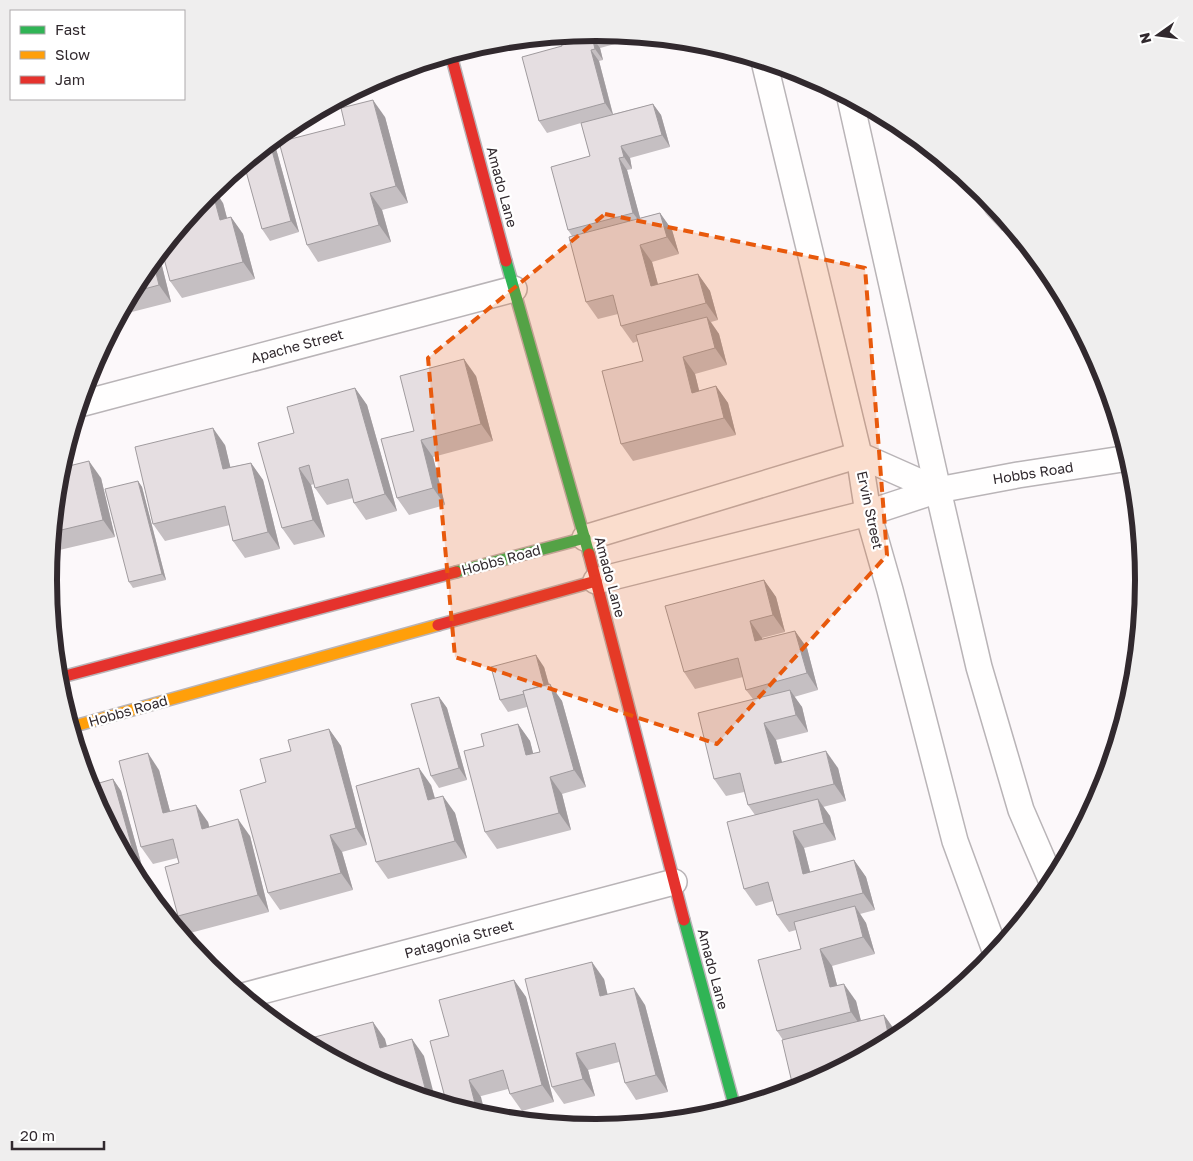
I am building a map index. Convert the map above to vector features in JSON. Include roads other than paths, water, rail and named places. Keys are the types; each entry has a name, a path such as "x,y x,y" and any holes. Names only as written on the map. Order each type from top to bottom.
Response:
{"street":[{"name":"Amado Lane","path":"454,61 514,289 585,538 733,1102"},
{"name":"Ervin Street","path":"766,69 859,455 868,513 890,590 955,841 993,945"},
{"path":"852,106 979,667 1021,810 1049,874"},
{"name":"Apache Street","path":"88,402 514,289"},
{"path":"859,455 938,490"},
{"name":"Hobbs Road","path":"66,676 585,538 859,455"},
{"name":"Hobbs Road","path":"77,724 596,581 868,513 938,490 1018,475 1121,459"},
{"name":"Patagonia Street","path":"251,994 674,882"}]}
